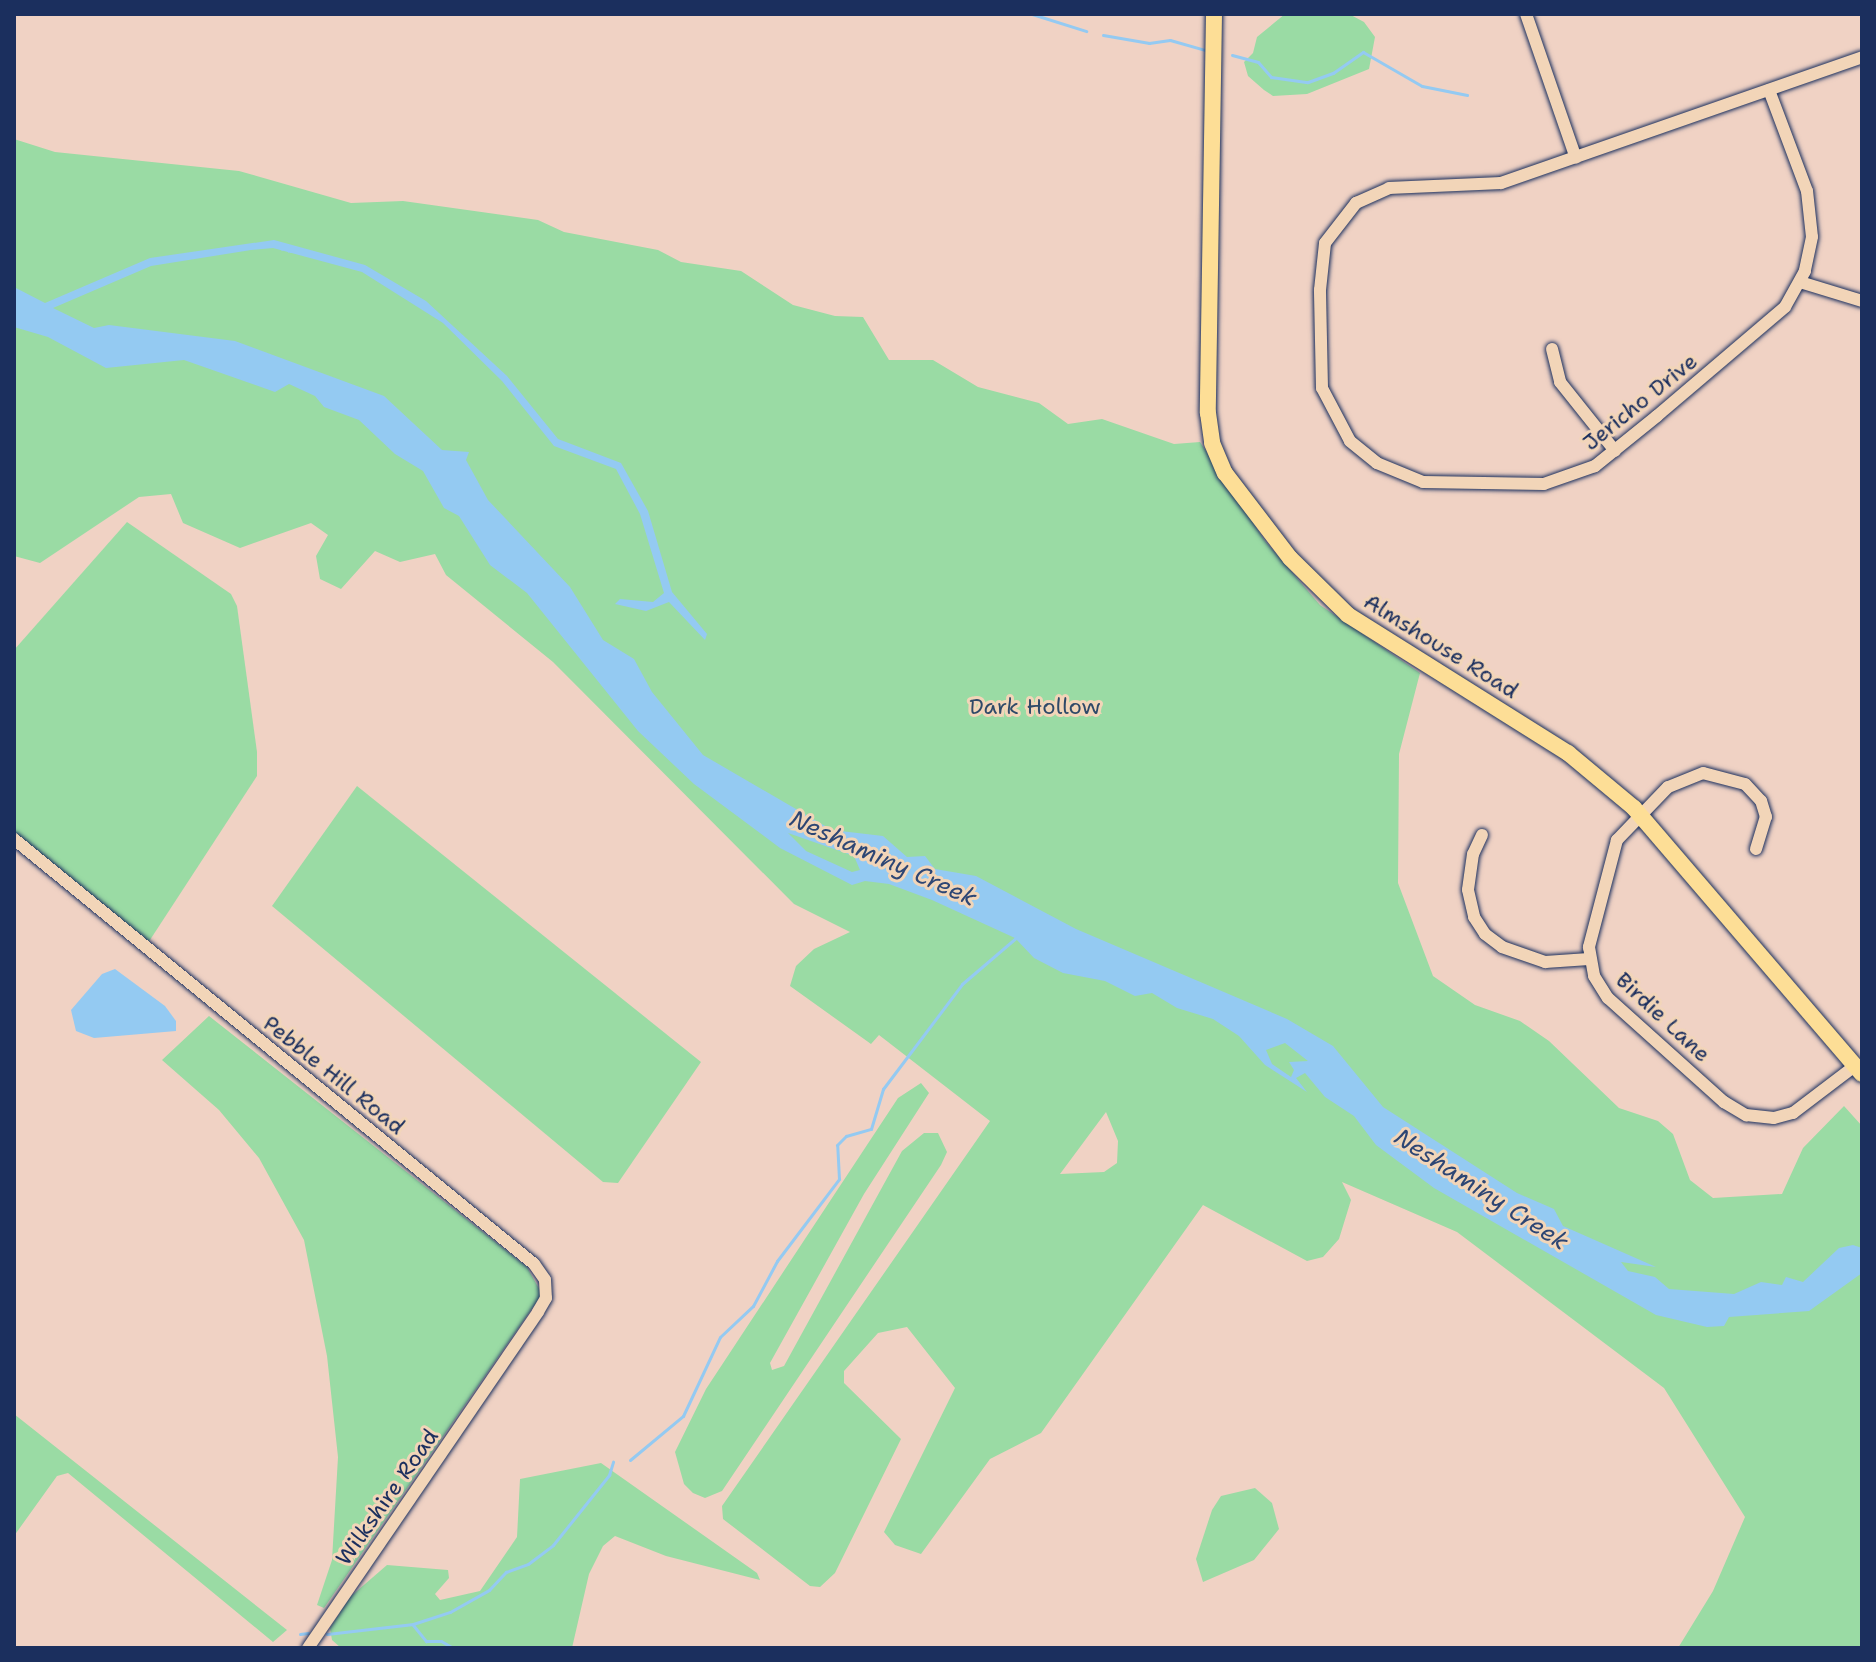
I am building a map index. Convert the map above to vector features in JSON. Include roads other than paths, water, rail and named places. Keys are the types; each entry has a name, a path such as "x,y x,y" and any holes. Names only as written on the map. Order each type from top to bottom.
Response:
{"main road":[{"name":"Almshouse Road","path":"1214,14 1208,413 1220,463 1290,558 1348,615 1568,753 1640,814 1858,1070"}],"street":[{"path":"1526,14 1576,158"},
{"name":"Jericho Drive","path":"1769,90 1811,212 1810,254 1800,282 1785,307 1615,451 1582,473 1544,484 1423,482 1384,468 1350,441 1331,413 1321,380 1321,262 1332,229 1346,211 1389,188 1485,187 1862,57"},
{"path":"1800,282 1862,301"},
{"path":"1552,349 1560,382 1615,451"},
{"path":"1482,835 1473,854 1468,890 1481,930 1502,947 1537,960 1589,959 1616,842 1640,814 1684,777 1726,775 1748,786 1764,809 1766,828 1756,849"},
{"name":"Pebble Hill Road","path":"14,839 539,1269 546,1298 499,1369"},
{"name":"Birdie Lane","path":"1589,959 1608,998 1739,1112 1766,1118 1793,1113 1858,1070"},
{"name":"Wilkshire Road","path":"308,1648 499,1369"}],"water":[{"name":"Neshaminy Creek","path":"274,240 365,265 426,301 507,376 558,439 621,463 648,511 672,592 707,634 705,640 669,602 646,611 615,604 620,599 653,602 664,593 640,514 616,469 554,446 502,381 443,323 362,272 273,248 251,250 151,266 53,308 94,328 109,325 235,341 384,396 442,450 469,452 466,460 488,500 570,587 603,640 634,659 652,692 703,755 832,830 883,836 907,857 925,856 935,869 976,876 1076,929 1287,1019 1333,1046 1383,1107 1517,1193 1554,1209 1563,1226 1656,1267 1621,1262 1628,1271 1655,1277 1669,1289 1734,1294 1761,1282 1782,1285 1786,1277 1803,1282 1839,1248 1853,1245 1862,1248 1862,1273 1809,1311 1729,1317 1724,1326 1707,1327 1656,1315 1434,1188 1376,1145 1354,1116 1325,1097 1305,1073 1296,1078 1307,1092 1265,1065 1239,1036 1213,1019 1177,1008 1152,993 1135,996 1105,981 1063,973 1034,958 1015,938 932,900 889,884 865,881 852,885 780,848 694,784 638,731 527,593 490,565 459,516 444,508 423,471 395,454 359,420 324,407 315,396 289,384 275,392 184,360 106,368 48,337 14,327 14,287 45,303 150,258","holes":["788,833 854,856 860,870 852,872 806,851","1285,1043 1308,1061 1289,1062 1294,1070 1291,1077 1272,1064 1266,1050"]},
{"path":"115,969 165,1006 176,1021 176,1031 94,1038 76,1031 71,1010 102,974"}],"waterway":[{"path":"1032,14 1086,31"},
{"path":"1103,35 1149,43 1170,40 1205,50"},
{"path":"1232,55 1258,62 1271,77 1308,82 1333,73 1363,52 1422,86 1467,95"},
{"path":"630,1460 683,1416 720,1337 753,1306 777,1261 839,1179 837,1145 846,1136 871,1129 883,1089 962,984 1018,936"},
{"path":"327,1634 413,1624 450,1612 489,1590 506,1572 528,1564 553,1545 609,1475 613,1462"},
{"path":"413,1625 426,1641 441,1641 453,1648"},
{"path":"300,1634 308,1633"},
{"path":"500,1648 511,1648"}],"park label":[{"name":"Dark Hollow","path":"1035,707"}]}
